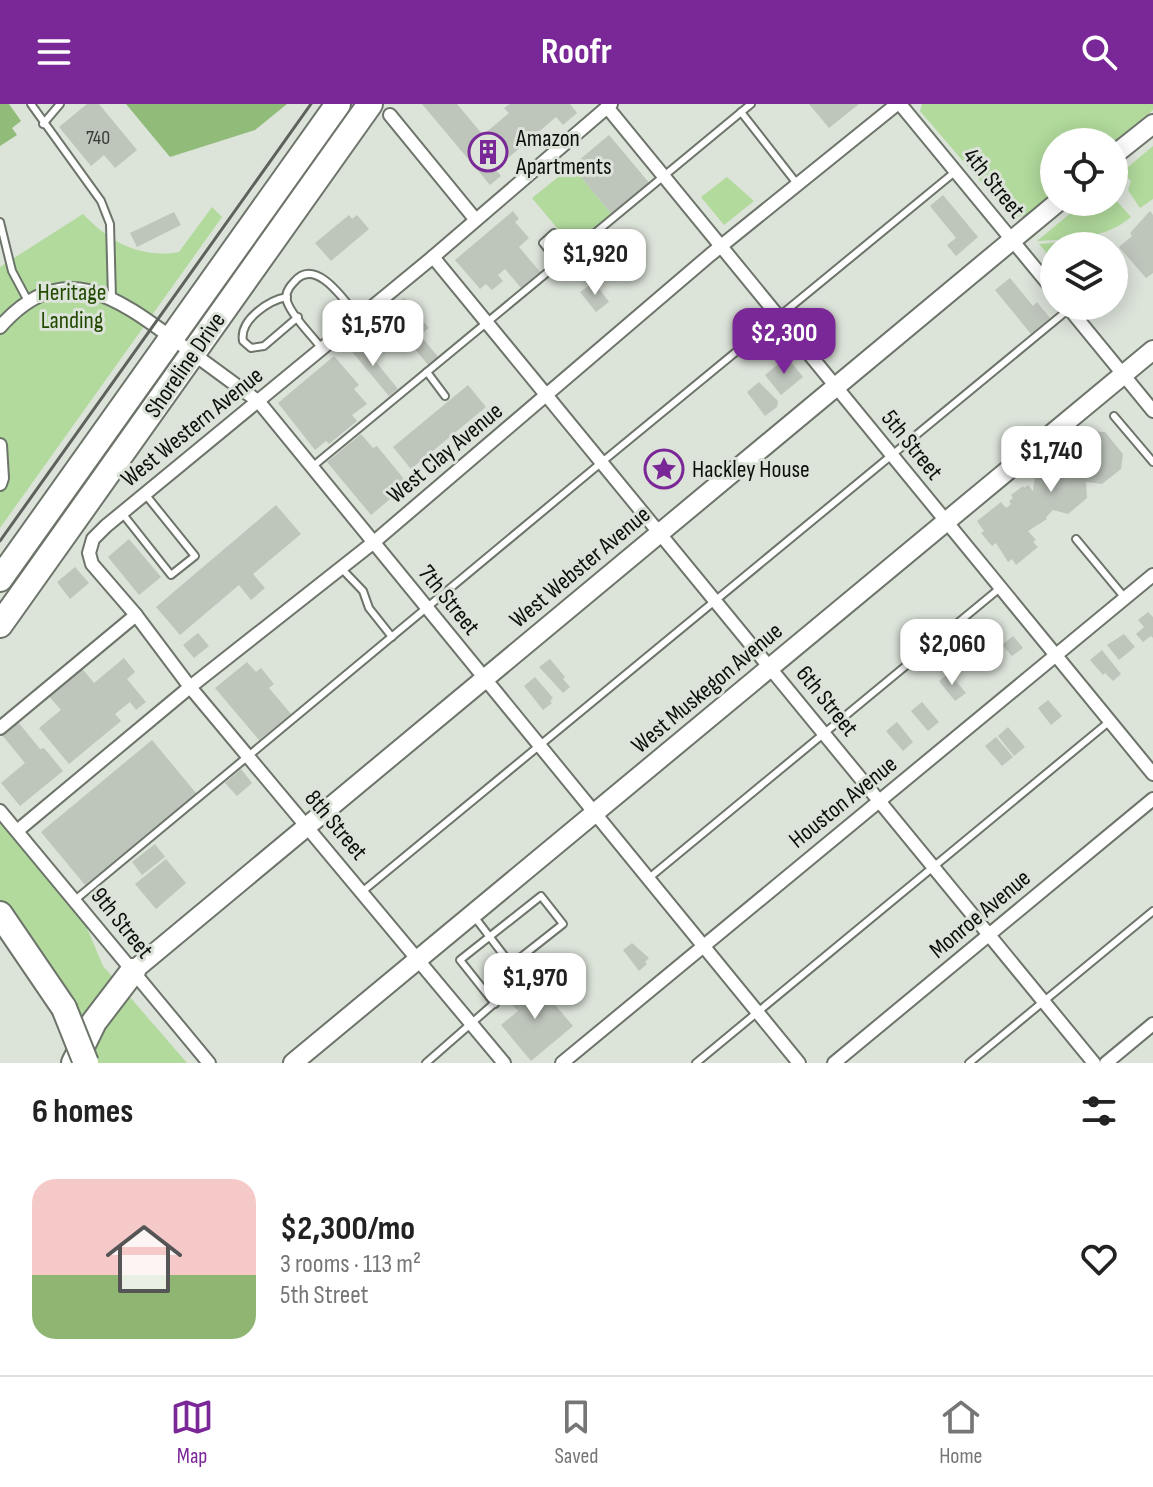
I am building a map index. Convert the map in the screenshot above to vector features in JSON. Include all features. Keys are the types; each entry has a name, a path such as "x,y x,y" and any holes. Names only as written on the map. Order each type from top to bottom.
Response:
{"highway":[{"name":"Shoreline Drive","path":"0,579 338,104"},
{"name":"Shoreline Drive","path":"0,625 193,353 380,110"},
{"path":"0,914 64,1008 86,1063"},
{"path":"74,1063 94,1022 133,971"}],"main road":[{"path":"1128,144 1153,124"},
{"name":"West Webster Avenue","path":"133,971 1041,216"},
{"name":"West Muskegon Avenue","path":"293,1063 1153,350"}],"street":[{"name":"4th Street","path":"898,104 1040,274"},
{"name":"West Clay Avenue","path":"17,831 190,687 374,542 721,246 898,104"},
{"name":"5th Street","path":"609,105 664,177 1153,774"},
{"name":"West Western Avenue","path":"136,615 92,564 89,553 93,539 433,257 609,105"},
{"path":"380,110 475,219"},
{"name":"6th Street","path":"433,257 1094,1063"},
{"name":"7th Street","path":"0,327 28,301 61,289 82,289 112,298 259,402 799,1063"},
{"path":"1078,320 1153,411"},
{"path":"0,445 0,484"},
{"name":"Houston Avenue","path":"562,1063 1153,575"},
{"path":"0,728 136,615"},
{"name":"8th Street","path":"136,615 190,687 504,1063"},
{"name":"Monroe Avenue","path":"834,1063 1153,799"},
{"name":"9th Street","path":"0,811 209,1063"},
{"path":"1106,1063 1153,1024"}],"lane":[{"path":"31,104 101,201 110,224 112,298"},
{"path":"43,124 60,104"},
{"path":"312,467 751,104"},
{"path":"741,112 798,185"},
{"path":"75,900 956,171"},
{"path":"0,222 12,271 28,301"},
{"path":"554,233 543,243 559,263"},
{"path":"323,349 287,303 287,292 296,279 315,274 325,280 359,318"},
{"path":"287,297 273,300 246,324 243,341 251,348 258,349 298,317"},
{"path":"363,891 1053,320"},
{"path":"1008,343 1016,351"},
{"path":"427,372 445,396"},
{"path":"1114,416 1153,462"},
{"path":"122,513 171,575 195,556 145,494"},
{"path":"1076,539 1125,598"},
{"path":"341,568 363,591 369,608 392,637"},
{"path":"649,878 1000,588"},
{"path":"696,1063 1110,721"},
{"path":"495,1004 460,960 541,896 563,924 511,965"},
{"path":"969,1063 1153,911"},
{"path":"426,1063 522,979 472,913"}],"green space":[{"path":"922,104 1153,104 1153,110 1128,131 1128,128 1040,128 1040,204 1026,216 1011,217 920,111"},
{"path":"1153,146 1153,199 1140,208 1128,190 1131,181 1128,167"},
{"path":"572,166 613,216 573,247 532,198"},
{"path":"727,177 754,201 724,225 701,197"},
{"name":"Heritage Landing","path":"212,207 222,217 0,528 0,267 83,214 103,232 126,246 151,253 179,252"},
{"path":"1128,214 1131,217 1104,232 1048,232 1067,216"},
{"path":"0,819 75,900 103,966 187,1063 86,1063 0,914"}],"shaded area":[{"path":"0,104 9,104 21,121 12,128 17,135 0,146"},
{"path":"126,104 287,104 255,130 170,157"}],"building":[{"path":"87,104 99,104 137,150 115,168 104,155 91,166 59,127"},
{"name":"Amazon Apartments","path":"422,104 457,104 483,135 509,113 504,108 510,104 570,104 577,113 563,125 556,117 495,169 501,176 490,185"},
{"path":"809,104 859,104 829,128"},
{"path":"609,135 651,185 613,216 572,166"},
{"path":"943,195 978,237 956,256 947,245 956,238 930,206"},
{"path":"513,211 519,219 515,222 529,238 519,247 541,273 522,289 505,269 498,275 503,281 492,290 486,284 480,289 455,260"},
{"path":"1150,211 1153,215 1153,273 1146,278 1128,257 1130,233"},
{"path":"174,212 181,225 137,247 130,233"},
{"path":"349,215 352,219 357,215 369,229 331,261 315,243"},
{"path":"1010,278 1033,306 1037,302 1040,306 1040,320 1048,320 1031,334 995,290"},
{"path":"594,282 609,302 596,312 580,292"},
{"path":"404,298 429,328 420,335 439,358 429,366 385,313"},
{"path":"357,339 398,389 389,396 348,347"},
{"path":"334,356 359,385 354,389 367,404 352,415 357,421 329,444 326,441 315,450 278,403"},
{"path":"787,357 803,377 781,395 765,375"},
{"path":"759,382 778,401 777,407 765,416 747,392"},
{"path":"468,385 486,407 411,469 393,447"},
{"path":"1089,431 1105,432 1123,454 1121,469 1102,484 1086,482 1087,498 1068,514 1053,510 1047,519 1028,531 1038,547 1016,565 1012,559 1008,562 996,543 992,546 981,533 984,531 977,521 1001,502 1006,508 1011,504 1011,495 1023,486 1028,485 1033,491 1035,474 1054,459 1068,461 1069,446"},
{"path":"361,434 373,448 377,446 408,484 371,515 327,462"},
{"path":"276,505 301,534 253,574 265,588 251,600 239,585 180,635 156,607"},
{"path":"129,539 161,577 139,595 108,557"},
{"path":"75,567 89,583 70,599 57,582"},
{"path":"1148,612 1153,617 1153,638 1151,636 1143,642 1136,634 1144,627 1138,620"},
{"path":"198,633 209,646 194,658 183,645"},
{"path":"1124,634 1135,647 1119,660 1107,645"},
{"path":"1013,636 1023,648 1012,656 1002,645"},
{"path":"1102,650 1121,674 1113,681 1090,660"},
{"path":"124,658 135,672 127,679 146,702 136,710 130,702 115,714 121,721 69,764 39,728 61,710 47,694 80,666 94,683"},
{"path":"550,659 570,687 563,693 539,667"},
{"path":"247,662 256,672 261,668 274,684 269,688 291,714 259,740 215,688"},
{"path":"949,673 966,693 955,701 939,681"},
{"path":"535,677 553,698 552,703 543,710 524,686"},
{"path":"1048,700 1062,716 1051,725 1038,708"},
{"path":"922,702 939,722 928,731 911,711"},
{"path":"18,722 63,771 20,806 1,783 25,763 2,735"},
{"path":"897,722 913,742 903,751 886,731"},
{"path":"1008,727 1025,747 1014,756 998,736"},
{"path":"996,737 1013,757 1002,766 985,746"},
{"path":"152,740 196,793 85,885 41,832"},
{"path":"241,769 252,783 237,796 225,783"},
{"path":"155,844 165,857 142,875 132,862"},
{"path":"166,859 186,883 156,909 135,884"},
{"path":"632,943 649,958 639,971 623,950"},
{"path":"535,981 573,1026 531,1061 501,1025 518,1011 510,1002 519,994 516,990 523,983 527,988"}],"railway":[{"path":"0,541 311,104"}],"place":[{"name":"Amazon Apartments","path":"488,152"},
{"name":"Hackley House","path":"664,469"}]}
